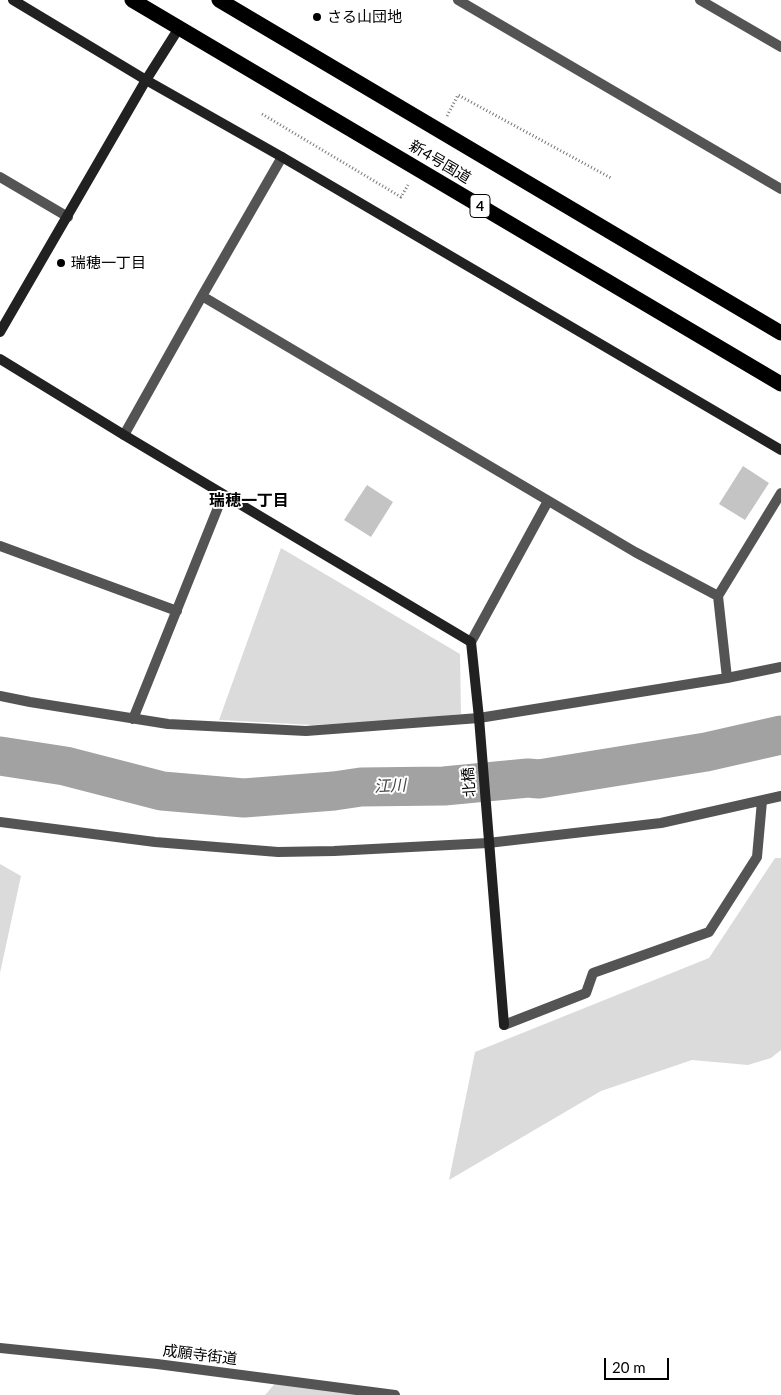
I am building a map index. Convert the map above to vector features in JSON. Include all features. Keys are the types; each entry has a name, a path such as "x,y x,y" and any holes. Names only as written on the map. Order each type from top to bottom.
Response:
{"highway":[{"name":"新4号国道","path":"132,0 781,384"},
{"name":"新4号国道","path":"218,0 781,333"}],"street":[{"path":"12,0 781,450"},
{"path":"458,0 781,190"},
{"path":"700,0 781,47"},
{"path":"0,332 146,80 179,28"},
{"path":"124,435 282,157"},
{"path":"0,177 68,217"},
{"path":"202,296 635,552 718,596"},
{"path":"0,359 471,642 548,501"},
{"path":"727,678 718,596 781,493"},
{"path":"133,719 224,494"},
{"path":"0,546 176,611"},
{"name":"北橋","path":"471,642 504,1025 586,993 593,972 709,932 757,857 762,801"},
{"path":"0,696 168,724 306,731 479,718 727,678 781,666"},
{"path":"0,822 155,842 278,852 488,843 661,823 781,796"},
{"name":"成願寺街道","path":"0,1348 157,1364 395,1395"}],"path":[{"path":"458,96 610,178"},
{"path":"262,114 401,197"}],"shaded area":[{"path":"281,548 460,654 461,714 404,720 313,725 219,720"},
{"path":"775,858 781,858 781,1050 771,1058 748,1065 692,1060 601,1091 449,1180 475,1052 709,958"},
{"path":"0,864 21,876 0,973"},
{"path":"279,1379 366,1395 265,1395"}],"building":[{"path":"743,466 769,483 745,520 719,504"},
{"path":"367,485 393,502 371,537 344,520"}],"waterway":[{"name":"江川","path":"0,756 65,766 162,791 244,798 361,787 444,786 528,778 539,779 706,752 781,735"}],"place":[{"name":"さる山団地","path":"317,17"},
{"name":"瑞穂一丁目","path":"61,263"}],"district":[{"name":"瑞穂一丁目","path":"249,501"}]}
